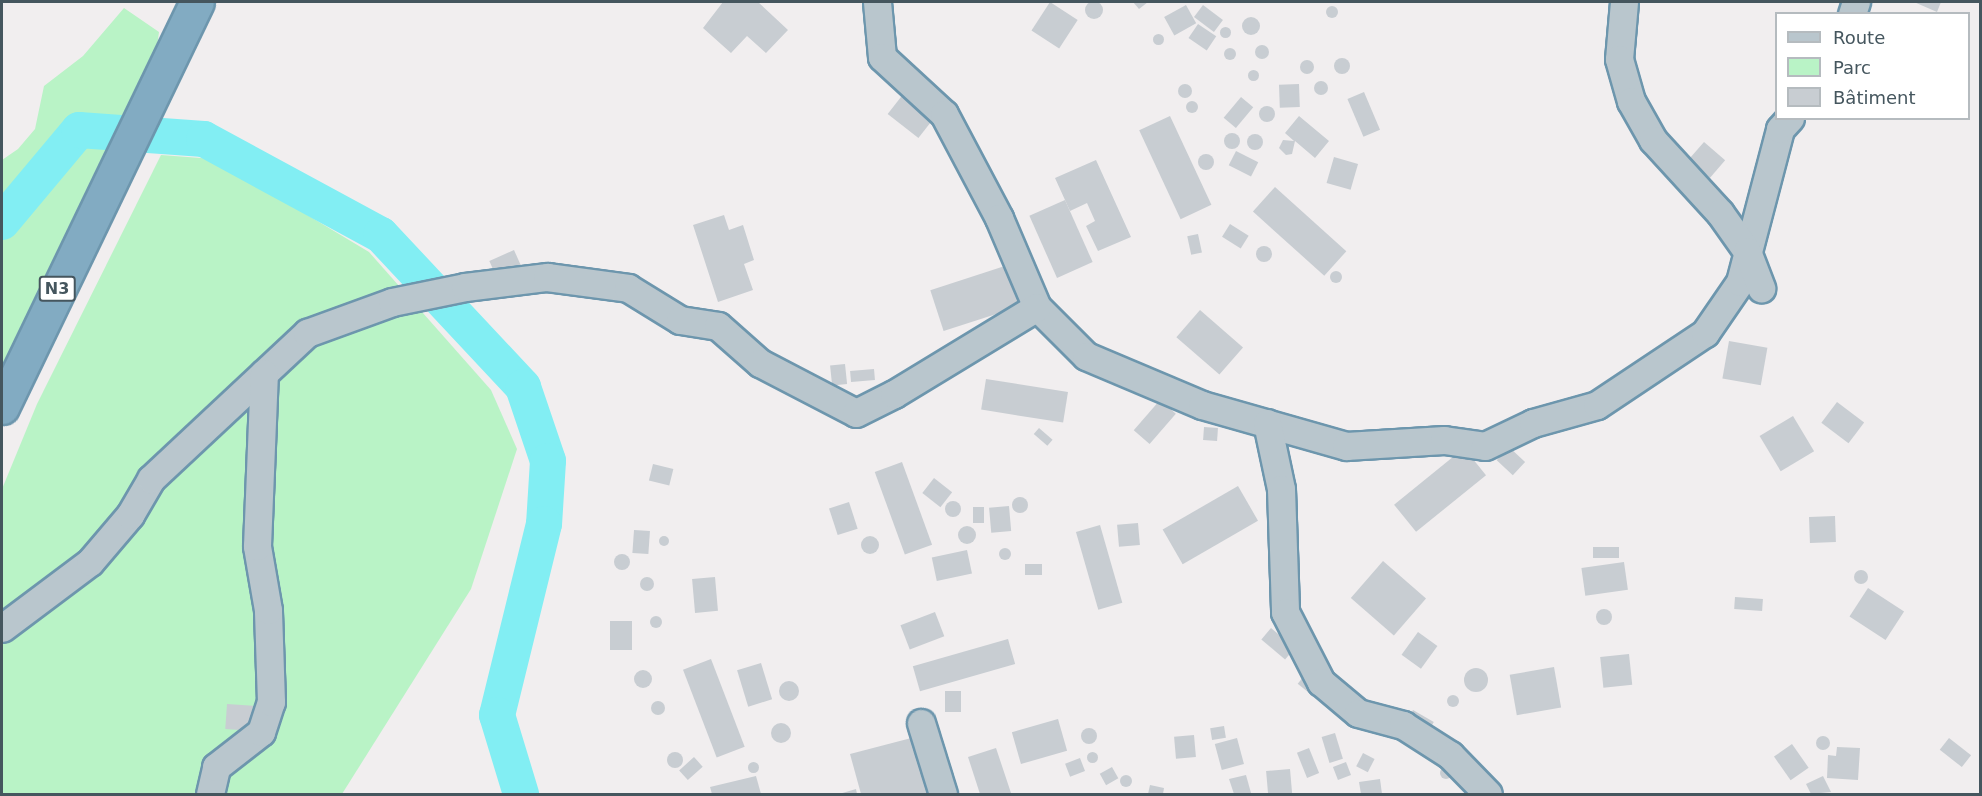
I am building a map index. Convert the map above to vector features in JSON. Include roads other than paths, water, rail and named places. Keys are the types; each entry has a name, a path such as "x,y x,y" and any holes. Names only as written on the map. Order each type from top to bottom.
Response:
{"highway":[{"name":"N3","path":"2,407 112,171 139,124 197,2"}],"street":[{"path":"877,2 882,57 944,114 999,218 1037,307 1086,356 1202,405 1346,446 1444,440 1485,446 1533,423 1597,405 1705,333 1740,282 1780,129 1788,120"},
{"path":"1624,2 1619,59 1631,101 1653,140 1720,213 1747,251 1761,288"},
{"path":"2,628 90,562 130,515 151,479 307,333 392,302 465,287 547,277 628,288 680,320 718,326 760,363 856,413 894,394 1037,307"},
{"path":"210,795 216,767 261,732 271,702 268,609 257,546 264,373"},
{"path":"1267,423 1281,489 1285,612 1321,682 1358,713 1403,725 1450,755 1488,795"},
{"path":"921,723 943,795"}],"waterway":[{"path":"2,222 79,130 204,139 381,235 523,387 548,461 544,524 497,715 521,794"}]}
